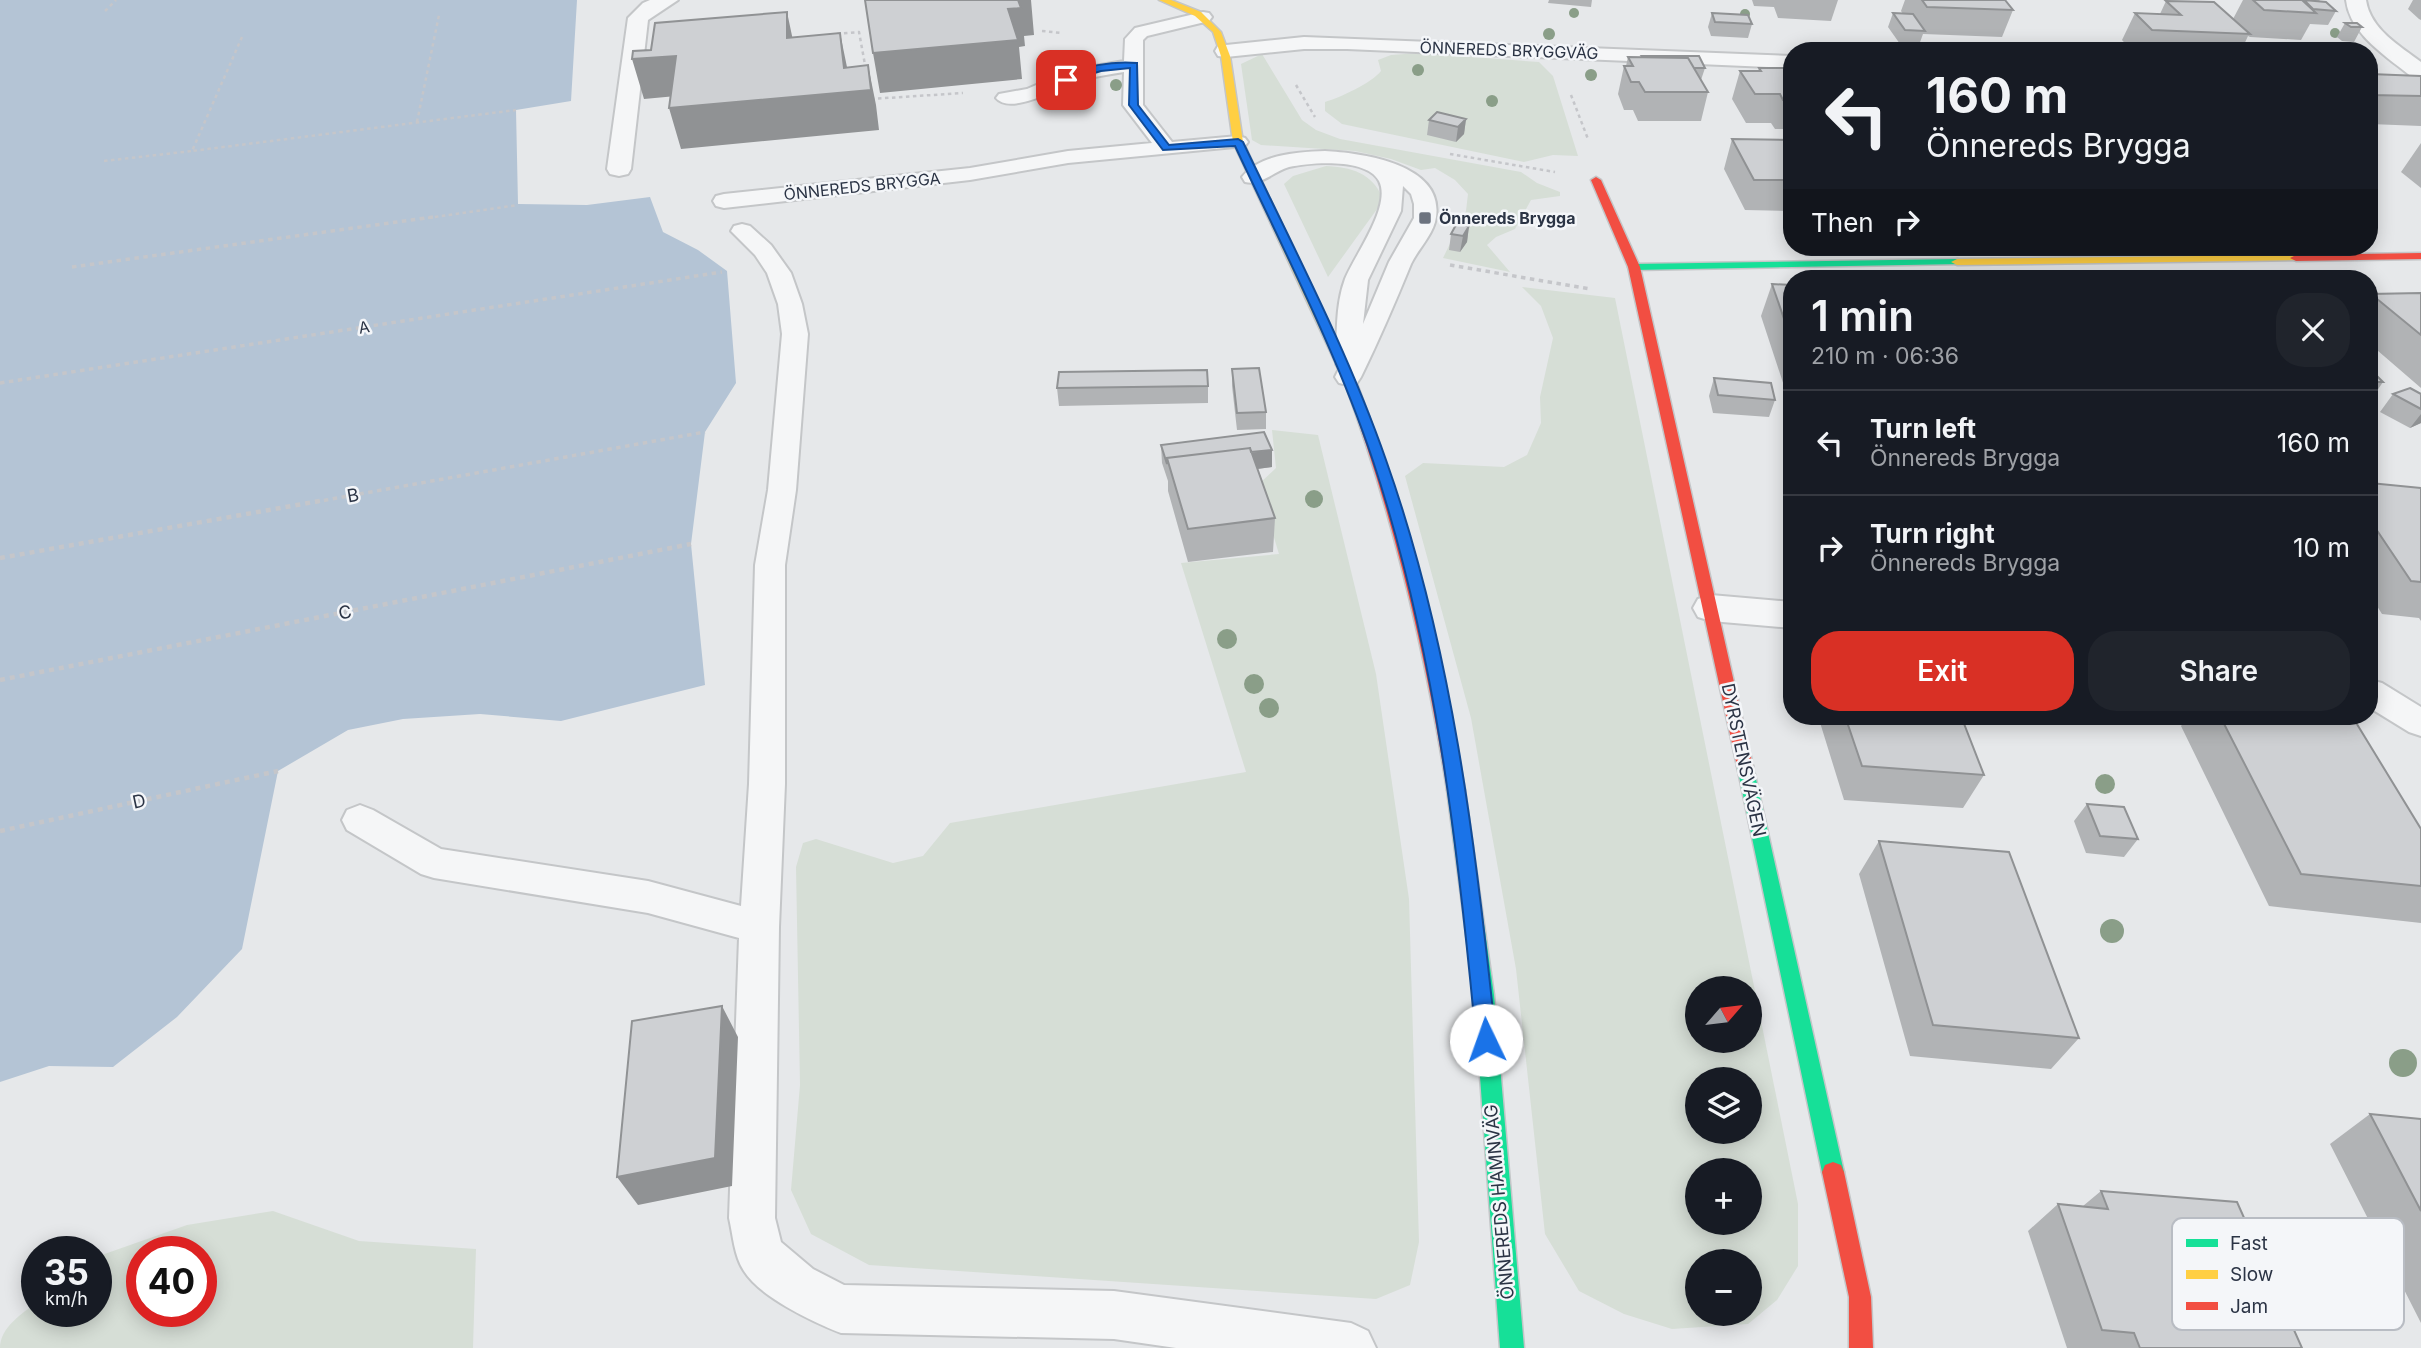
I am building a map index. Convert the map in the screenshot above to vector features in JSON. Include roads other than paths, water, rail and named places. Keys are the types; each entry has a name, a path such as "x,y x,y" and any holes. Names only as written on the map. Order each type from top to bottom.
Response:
{"street":[{"path":"619,169 638,18 650,7 668,0"},
{"path":"1163,0 1203,17"},
{"path":"2356,0 2357,14 2367,27 2421,73"},
{"name":"ÖNNEREDS HAMNVÄG","path":"1203,17 1216,27 1226,51 1230,99 1238,142 1348,377 1380,462 1419,597 1446,724 1470,876 1484,995 1512,1348"},
{"name":"ÖNNEREDS BRYGGVÄG","path":"1226,51 1304,43 1347,43 1783,62"},
{"name":"DYRSTENSVÄGEN","path":"1595,180 1634,267 1640,293 1860,1297 1861,1348"},
{"path":"1634,267 2421,256"},
{"path":"1711,608 1783,614"}],"lane":[{"path":"1166,148 1133,105 1134,39 1141,32 1203,17"},
{"path":"1006,98 1032,94 1078,74 1134,65"},
{"name":"ÖNNEREDS BRYGGA","path":"723,201 970,174 1068,157 1238,142"},
{"path":"1253,177 1266,166 1292,160 1335,158 1376,164 1404,177 1417,187 1423,199 1425,218 1403,257 1348,377"},
{"path":"1348,377 1353,291 1369,250 1391,208 1393,190 1389,177 1376,164"},
{"path":"742,231 763,250 779,273 790,304 795,334 782,491 770,565 768,784 759,927 752,1218 761,1256 796,1286 841,1309 1114,1315 1351,1348"},
{"path":"2378,697 2421,723"},
{"path":"360,820 434,863 648,897 759,927"}],"water":[{"path":"0,0 577,0 571,101 516,110 518,204 587,205 650,197 663,232 698,250 727,271 736,383 705,432 691,544 705,685 561,721 480,714 403,719 348,730 278,771 242,949 177,1017 113,1067 49,1066 0,1082"}],"place":[{"name":"Önnereds Brygga","path":"1425,218"}]}
